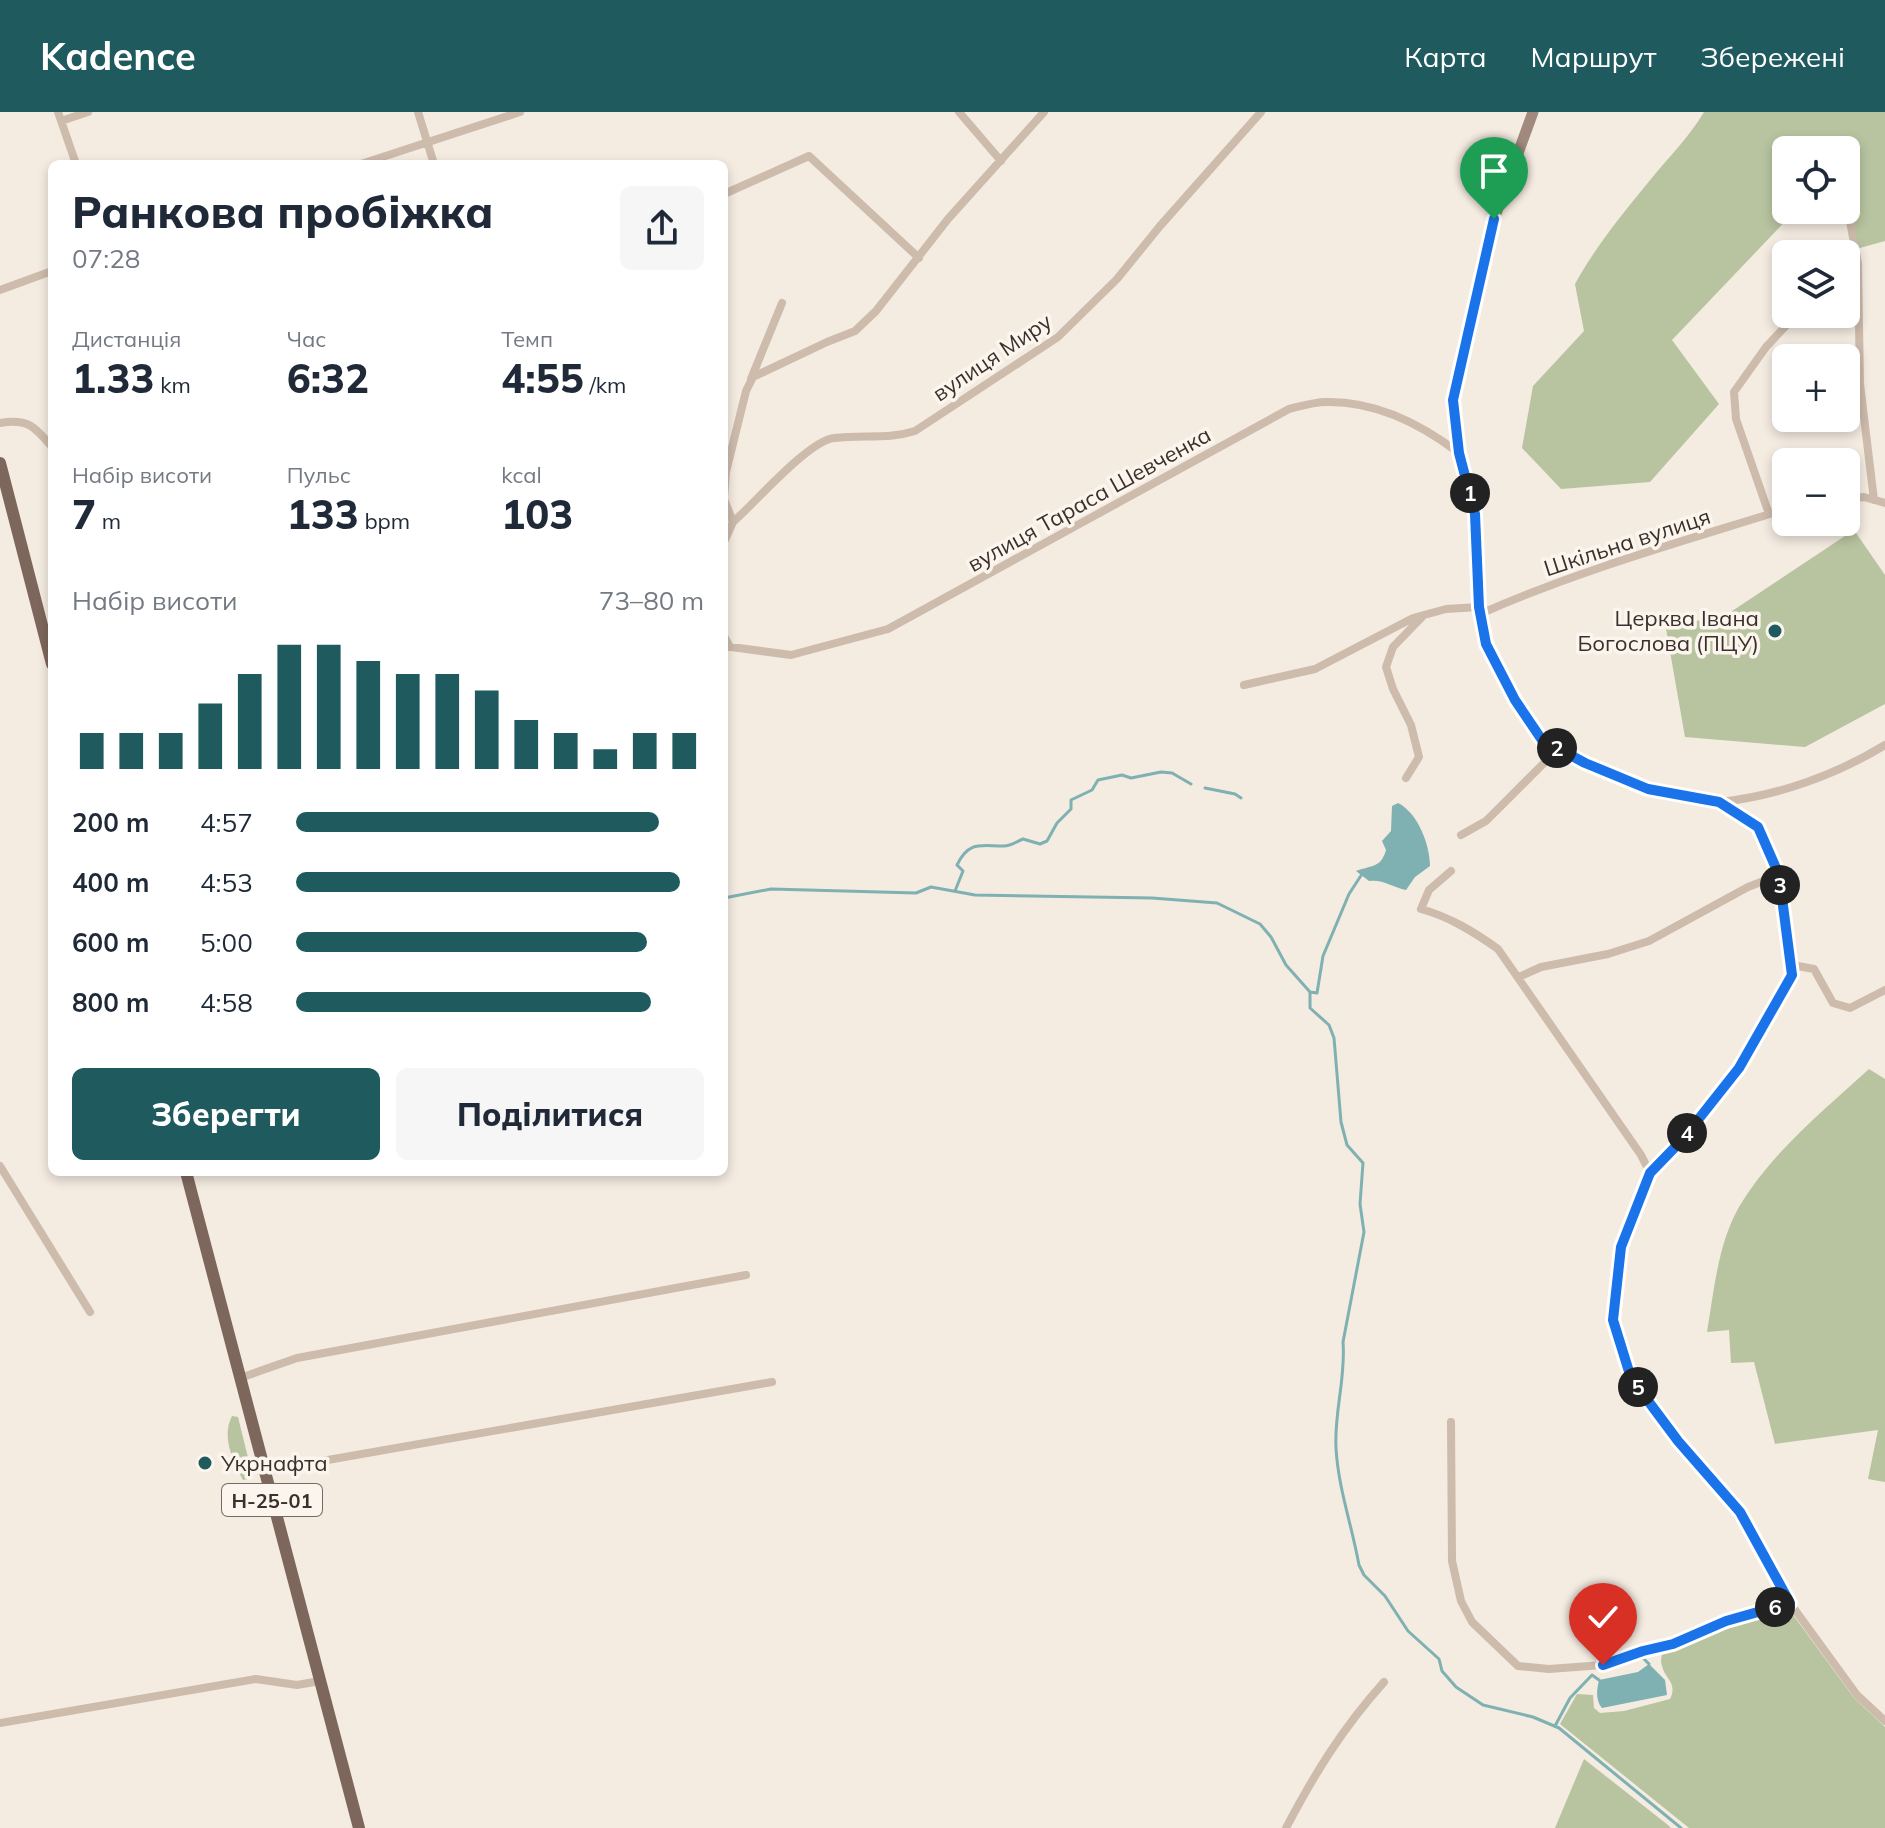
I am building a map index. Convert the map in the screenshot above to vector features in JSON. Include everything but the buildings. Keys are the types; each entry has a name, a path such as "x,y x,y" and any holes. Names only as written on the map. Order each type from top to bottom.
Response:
{"main road":[{"path":"0,463 6,509 48,651"},
{"name":"Н-25-01","path":"187,1176 359,1828"}],"street":[{"path":"75,160 60,117 88,112"},
{"path":"418,112 433,160"},
{"path":"373,160 520,112"},
{"path":"959,112 1001,161"},
{"path":"749,383 761,372 855,331 876,311 948,219 1044,112"},
{"name":"вулиця Миру","path":"733,522 802,456 831,438 896,438 915,431 1058,337 1117,279 1261,112"},
{"path":"1531,113 1494,219 1453,400 1459,453 1475,514 1480,610 1486,644 1515,700 1542,740 1585,763 1648,789 1719,802 1754,798 1852,765 1885,745"},
{"path":"728,192 809,156 919,258"},
{"path":"0,290 48,272"},
{"path":"728,464 749,383 782,303"},
{"path":"1769,514 1736,419 1734,392 1766,347 1784,328"},
{"path":"1859,328 1860,384 1874,500"},
{"name":"вулиця Тараса Шевченка","path":"728,647 791,655 888,629 1289,409 1325,402 1355,404 1412,422 1432,432 1459,453"},
{"path":"0,423 13,420 34,426 48,442"},
{"path":"1860,497 1885,503"},
{"path":"728,509 733,522 728,533"},
{"name":"Шкільна вулиця","path":"1244,685 1315,669 1423,615 1446,609 1480,610 1617,562 1772,513"},
{"path":"1406,778 1419,757 1411,725 1386,667 1393,647 1423,615"},
{"path":"1461,835 1486,821 1558,749"},
{"path":"1719,802 1758,827 1779,875 1792,975 1739,1068 1682,1140 1650,1173 1621,1247 1613,1320 1631,1378 1678,1441 1740,1512 1790,1603 1857,1695 1885,1721"},
{"path":"1451,871 1429,890 1421,909 1439,914 1468,929 1498,949 1641,1155 1650,1173"},
{"path":"1519,977 1541,967 1608,954 1649,941 1748,887 1779,875"},
{"path":"1792,965 1814,969 1833,1003 1850,1008 1885,990"},
{"path":"0,1166 90,1312"},
{"path":"240,1378 297,1358 746,1275"},
{"path":"265,1471 772,1382"},
{"path":"1451,1422 1452,1561 1461,1601 1472,1622 1518,1666 1549,1669 1603,1665 1673,1644 1726,1621 1790,1603"},
{"path":"0,1723 256,1679 297,1685 320,1681"},
{"path":"1286,1828 1309,1784 1350,1721 1384,1682"}],"green space":[{"path":"1704,112 1885,112 1885,241 1860,248 1860,240 1855,240 1854,224 1860,224 1860,136 1772,136 1772,224 1783,224 1672,340 1719,404 1650,482 1561,489 1522,448 1533,386 1584,331 1575,284 1583,270 1620,217"},
{"path":"1845,536 1858,536 1885,575 1885,704 1805,747 1685,737 1665,623 1720,619"},
{"path":"1869,1069 1885,1079 1885,1482 1868,1479 1878,1430 1775,1444 1754,1362 1731,1363 1729,1330 1707,1332 1721,1252 1739,1207 1782,1151"},
{"path":"232,1416 238,1417 253,1478 243,1480 232,1457 228,1432"},
{"path":"1788,1608 1854,1698 1885,1727 1885,1828 1689,1828 1560,1724 1577,1694 1593,1695 1594,1708 1600,1713 1624,1711 1670,1699 1673,1689 1661,1664 1662,1651 1728,1625"},
{"path":"1584,1759 1668,1825 1671,1828 1555,1828"}],"water":[{"path":"1398,803 1417,822 1425,839 1430,866 1415,877 1406,890 1369,881 1356,871 1381,860 1386,850 1382,841 1391,831 1392,806"},
{"path":"1649,1664 1665,1680 1667,1695 1602,1708 1597,1698 1599,1680 1638,1672"}],"waterway":[{"path":"955,891 963,871 957,865 966,851 976,846 1009,845 1023,839 1040,844 1047,841 1057,823 1071,809 1071,800 1092,790 1098,780 1161,772 1172,773 1191,784"},
{"path":"1205,788 1241,798"},
{"path":"1310,992 1317,993 1323,956 1349,894 1362,874"},
{"path":"728,897 771,889 916,893 931,887 975,895 1152,898 1217,903 1260,924 1286,965 1310,992 1310,1008 1329,1025 1334,1038 1341,1122 1347,1145 1363,1163 1360,1204 1364,1232 1343,1342 1336,1435 1339,1477 1359,1565 1408,1631 1439,1659 1442,1671 1456,1687 1483,1705 1533,1717 1559,1728 1681,1828"},
{"path":"1643,1658 1649,1664"},
{"path":"1555,1726 1570,1698 1592,1675 1599,1680"}],"place":[{"name":"Церква Івана Богослова (ПЦУ)","path":"1775,631"},
{"name":"Укрнафта","path":"205,1463"}],"route":[{"path":"1494,219 1453,400 1459,453 1475,514 1479,607 1486,644 1515,700 1542,740 1585,763 1648,789 1719,802 1758,827 1779,875 1790,947 1792,975 1739,1068 1682,1140 1650,1173 1621,1247 1613,1320 1631,1378 1678,1441 1740,1512 1790,1603 1726,1621 1673,1644 1603,1665"}]}
